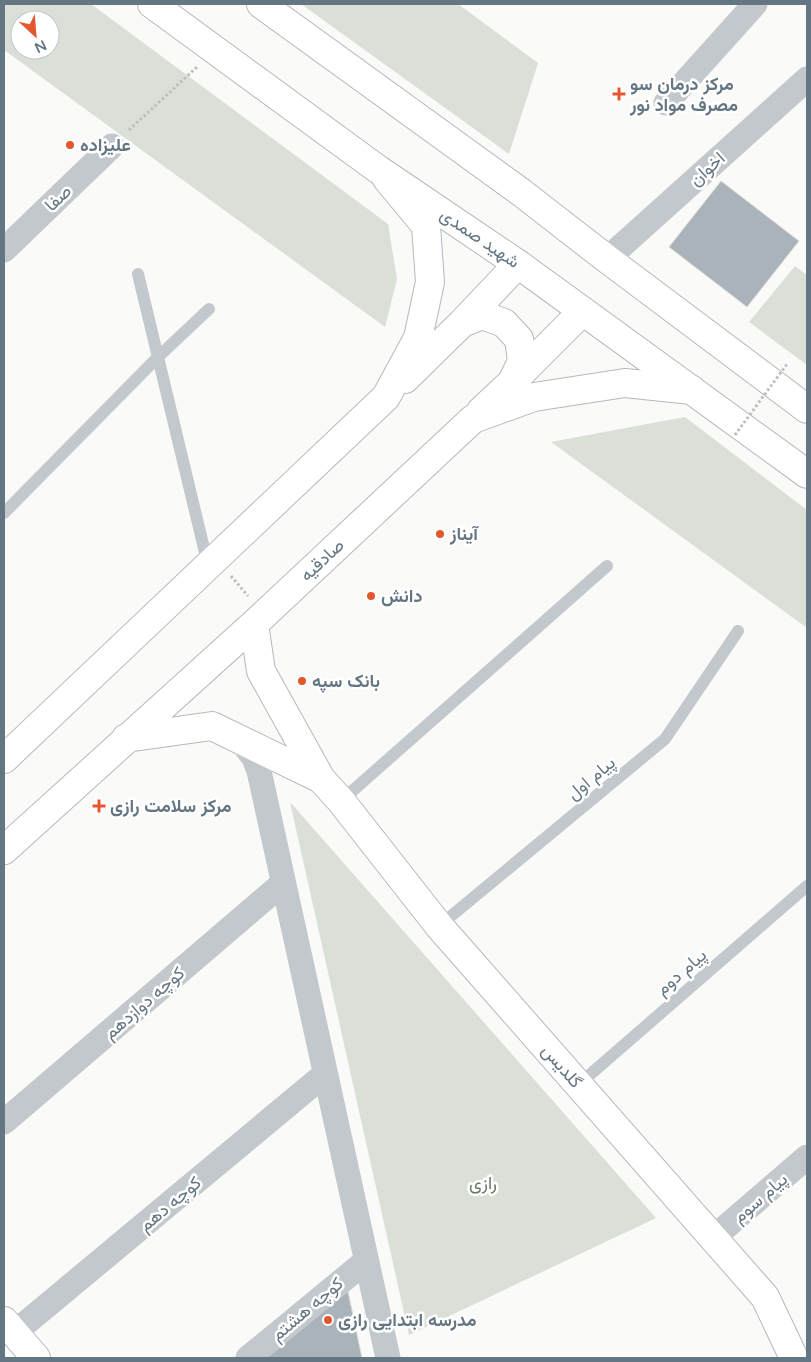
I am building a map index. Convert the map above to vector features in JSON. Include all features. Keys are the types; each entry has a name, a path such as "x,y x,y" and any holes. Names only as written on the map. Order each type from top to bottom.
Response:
{"main road":[{"name":"شهید صمدی","path":"152,4 379,170 518,264 807,474"},
{"path":"261,4 522,193 807,409"},
{"path":"379,170 426,226 430,282 418,338 386,397"},
{"path":"4,759 462,324 518,264"},
{"path":"472,419 582,312"},
{"path":"462,324 482,314 504,323 519,339 522,361 511,383"},
{"name":"صادقیه","path":"4,850 259,619 472,419 534,397 625,383 692,390"},
{"path":"259,619 261,671 321,779"},
{"path":"126,738 212,726 321,779"},
{"name":"گلدیس","path":"321,779 341,801 439,926 765,1297 794,1358"},
{"path":"7,1333 36,1358"}],"street":[{"path":"666,103 755,4"},
{"name":"اخوان","path":"607,259 807,78"},
{"name":"صفا","path":"4,250 112,146"},
{"path":"238,738 254,758 259,771 388,1358"},
{"name":"کوچه دوازدهم","path":"4,1122 283,883"},
{"name":"کوچه دهم","path":"7,1333 325,1074"},
{"name":"پیام سوم","path":"713,1238 807,1158"},
{"name":"کوچه هشتم","path":"248,1358 366,1261"}],"lane":[{"path":"138,274 212,562"},
{"path":"4,513 158,356 209,309"},
{"path":"341,801 606,566"},
{"name":"پیام اول","path":"439,926 665,739 738,631"},
{"name":"پیام دوم","path":"578,1085 807,886"}],"path":[{"path":"112,146 215,50"},
{"path":"736,435 787,364"},
{"path":"212,562 259,619"}],"green space":[{"path":"4,4 91,4 388,224 397,279 385,327 18,60 60,60 60,10 10,10 10,54 4,50"},
{"path":"301,4 458,4 538,63 509,154"},
{"path":"795,266 807,275 807,365 749,322"},
{"path":"685,417 807,510 807,628 551,442"},
{"name":"رازی","path":"290,802 656,1218 409,1335"}],"building":[{"path":"721,181 799,241 747,307 669,247"},
{"name":"مدرسه ابتدایی رازی","path":"346,1282 362,1358 257,1358"}],"place":[{"name":"مرکز درمان سو مصرف مواد نور","path":"619,94"},
{"name":"علیزاده","path":"70,145"},
{"name":"آیناز","path":"440,534"},
{"name":"دانش","path":"371,596"},
{"name":"بانک سپه","path":"302,681"},
{"name":"مرکز سلامت رازی","path":"99,806"},
{"name":"مدرسه ابتدایی رازی","path":"328,1320"}]}
